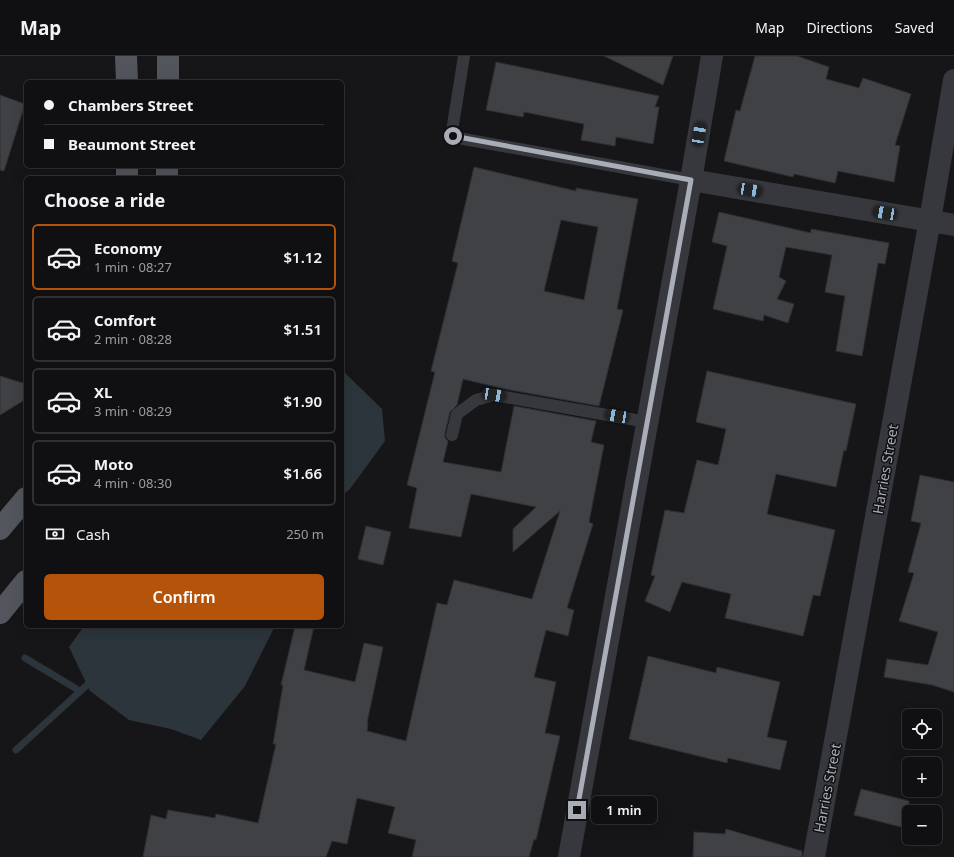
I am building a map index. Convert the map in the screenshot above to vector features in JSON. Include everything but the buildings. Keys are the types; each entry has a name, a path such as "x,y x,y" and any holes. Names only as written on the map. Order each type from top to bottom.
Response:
{"main road":[{"path":"126,56 126,80"},
{"path":"168,56 168,80"},
{"path":"0,529 24,500"},
{"path":"0,613 24,583"}],"street":[{"path":"569,857 712,56"},
{"name":"Harries Street","path":"814,857 930,220 954,80"},
{"path":"691,180 954,225"}],"lane":[{"path":"464,56 452,131 453,136 691,180"},
{"path":"452,434 457,414 476,400 494,395 647,422"}],"shaded area":[{"path":"344,372 382,409 385,441 350,489 344,494"},
{"path":"83,628 274,628 245,686 201,740 171,729 129,720 90,691 69,647"}],"waterway":[{"path":"25,658 80,691"},
{"path":"16,750 87,685"}],"route":[{"path":"453,136 462,139 691,180 577,810"}]}
